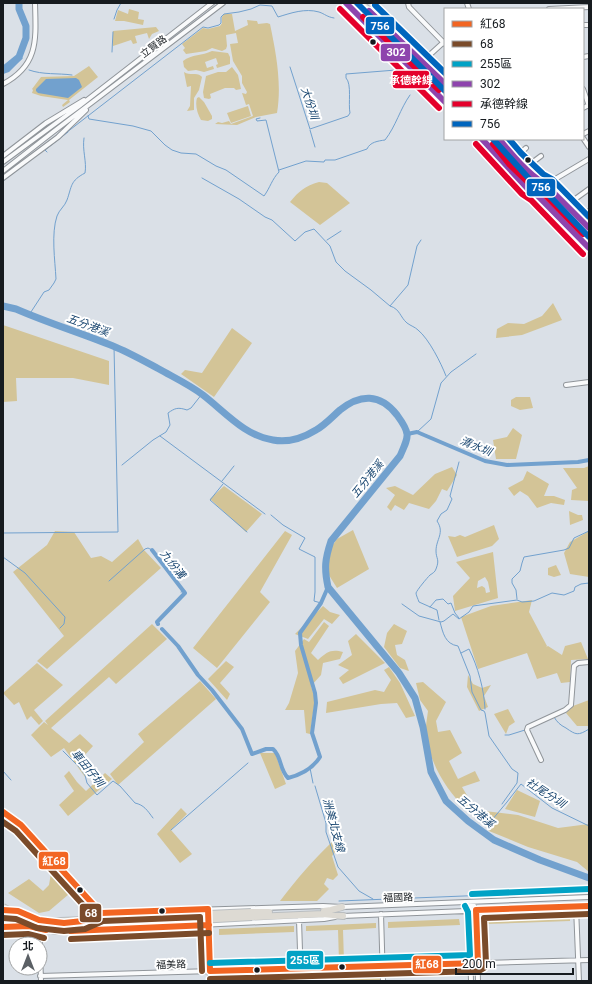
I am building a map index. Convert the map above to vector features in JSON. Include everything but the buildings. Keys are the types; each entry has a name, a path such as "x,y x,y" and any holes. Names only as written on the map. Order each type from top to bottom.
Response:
{"highway":[{"path":"3,907 12,912 51,924"},
{"path":"3,920 24,925 51,924 251,915 331,910 342,907"},
{"path":"251,915 324,914 343,916"},
{"path":"3,916 22,921 51,924"},
{"path":"3,931 51,924"}],"main road":[{"path":"346,3 444,101"},
{"path":"361,3 444,83"},
{"path":"483,140 528,189 536,194 589,248"},
{"path":"500,140 525,168 546,185 589,228"}],"street":[{"path":"3,84 14,78 24,68 30,58 36,33 35,3"},
{"name":"立賢路","path":"48,126 66,115 212,3"},
{"name":"立賢路","path":"30,150 224,3"},
{"path":"408,3 409,7 444,42 413,70"},
{"path":"564,6 567,5 567,3"},
{"path":"564,6 589,7"},
{"path":"124,70 129,75"},
{"path":"584,92 589,105"},
{"name":"立賢路","path":"3,157 46,123 80,101 89,97"},
{"name":"立賢路","path":"3,176 58,137 86,110 92,102"},
{"path":"3,157 48,126"},
{"path":"3,162 48,126"},
{"path":"504,145 509,140"},
{"path":"515,158 526,148"},
{"path":"3,176 30,150"},
{"path":"3,171 30,150"},
{"path":"525,168 541,156"},
{"path":"536,194 546,185 589,159"},
{"path":"567,206 589,189"},
{"path":"580,218 589,211"},
{"path":"566,385 589,382"},
{"path":"542,760 527,730 528,727 565,710 571,704 574,666 578,663 589,662"},
{"path":"3,812 21,825 101,913 83,921 73,923 56,923 39,920 18,911 3,910"},
{"name":"福國路","path":"101,913 323,906 342,907 589,897"},
{"path":"472,902 476,910 478,981"},
{"path":"471,981 468,911 472,902"},
{"name":"福國路","path":"3,927 29,926 56,932 324,919 343,916 381,914 589,906"},
{"path":"576,907 579,981"},
{"path":"208,909 210,981"},
{"path":"381,914 383,981"},
{"path":"39,920 40,936"},
{"path":"299,920 301,981"},
{"name":"福美路","path":"40,979 210,971 589,960"}],"shaded area":[{"path":"129,9 139,12 138,19 144,20 143,25 124,21 115,21 118,10 128,14"},
{"path":"224,14 232,14 235,31 248,25 247,20 257,21 258,24 270,24 279,79 277,113 256,117 237,125 215,124 218,122 222,123 229,121 231,124 253,116 249,104 246,105 242,93 246,94 247,92 242,83 242,76 233,61 230,44 238,43 236,33 226,35 227,46 226,49 222,51 212,48 206,51 186,54 183,50 185,48 182,44 203,28 208,29 220,26"},
{"path":"156,27 159,31 152,34 149,39 147,33 135,36 137,43 133,44 131,40 113,46 113,31"},
{"path":"212,51 228,53 230,57 230,64 217,68 216,65 218,64 216,58 205,62 207,68 213,66 214,69 204,72 196,70 188,71 184,67 183,61 186,59"},
{"path":"89,66 98,77 69,100 70,102 63,107 62,105 68,100 41,96 32,93 32,89 41,77 74,76"},
{"path":"232,67 238,75 241,89 236,90 234,88 225,88 210,94 211,98 209,99 204,98 203,92 206,76 218,72 226,72"},
{"path":"184,72 188,74 197,74 202,77 199,90 194,98 194,110 187,111 190,106 191,86 187,87"},
{"path":"199,97 204,102 212,116 212,119 208,121 201,120 198,115 196,103 197,98"},
{"path":"248,106 251,116 231,123 227,113"},
{"path":"319,182 327,183 350,203 320,225 290,202 303,189"},
{"path":"545,193 589,237 589,240 544,195"},
{"path":"553,303 562,320 522,335 496,338 497,329 508,323 524,324 542,316"},
{"path":"3,325 109,361 109,385 73,378 16,378 17,401 3,402"},
{"path":"232,328 252,343 214,397 181,374 185,370 202,373"},
{"path":"516,397 530,397 533,408 520,410 511,406 511,400"},
{"path":"513,428 522,435 516,459 496,459 493,440 507,437"},
{"path":"589,466 589,501 571,500 572,490 577,488 563,468 584,468"},
{"path":"452,467 457,475 447,491 442,489 436,501 429,509 409,503 404,510 395,505 391,511 387,507 395,495 386,488 395,486 413,495 435,474"},
{"path":"527,471 549,484 544,496 554,496 565,500 564,505 551,503 537,508 528,496 520,491 514,496 508,488 523,480"},
{"path":"224,486 262,514 246,532 210,499"},
{"path":"569,511 582,515 583,520 570,525"},
{"path":"494,525 499,539 492,546 457,557 448,536 455,537 460,535 465,537"},
{"path":"353,530 369,569 337,588 327,572 329,550 337,539"},
{"path":"55,531 74,532 91,558 101,556 112,562 138,539 144,550 161,568 47,669 37,661 64,636 13,572 47,545"},
{"path":"285,531 292,535 260,592 270,602 217,668 193,648"},
{"path":"589,531 589,577 570,574 564,553 570,542"},
{"path":"493,552 498,598 455,611 453,596 470,578 456,562","holes":["485,577 488,582 490,592 486,593 485,588 482,586 477,588 478,581"]},
{"path":"556,565 561,575 554,577 548,575 548,568"},
{"path":"532,600 529,612 547,646 546,647 548,646 562,655 565,646 581,642 588,659 571,660 570,682 561,683 557,673 537,679 527,653 478,669 461,617 491,606"},
{"path":"323,606 330,612 340,615 332,624 324,619 308,639 295,634"},
{"path":"324,622 329,626 311,653 318,660 329,652 343,652 340,659 323,663 321,675 311,686 315,699 310,734 306,733 304,710 285,710 289,703 298,673 295,651 304,639 309,642"},
{"path":"152,624 167,639 116,684 109,677 51,728 69,743 80,734 93,746 84,756 94,771 85,777 64,748 51,757 31,735 44,722 48,725 45,721"},
{"path":"394,624 407,631 402,644 395,645 397,655 405,660 409,671 400,668 384,647 387,633"},
{"path":"356,634 385,663 343,684 339,678 349,670 338,665 352,655 348,641"},
{"path":"226,661 234,667 220,683 230,694 227,700 208,679"},
{"path":"37,663 63,685 34,710 43,721 39,725 31,716 27,720 19,702 14,705 3,693"},
{"path":"389,667 400,683 415,716 406,718 397,703 381,704 326,713 327,702 375,690 384,692 391,680 384,670"},
{"path":"468,675 473,684 482,688 491,685 484,696 488,707 479,711 467,687"},
{"path":"200,681 216,699 118,785 110,774 144,742 138,734"},
{"path":"423,682 446,702 436,721 438,732 450,730 462,753 449,761 458,779 475,771 480,781 462,787 474,807 467,810 452,794 440,776 428,747 426,724 428,711 420,700 416,683"},
{"path":"589,700 589,726 577,726 566,713 573,706"},
{"path":"508,709 515,722 509,726 506,734 494,714"},
{"path":"260,753 275,753 286,784 275,789"},
{"path":"69,771 86,791 105,773 112,779 68,816 59,805 74,791 64,776"},
{"path":"517,790 540,801 535,817 505,809"},
{"path":"181,808 187,814 171,830 192,854 180,863 157,834"},
{"path":"476,810 518,815 558,828 589,824 589,872 577,862 528,847 489,831"},
{"path":"333,841 340,847 332,856 338,875 333,880 327,878 324,884 329,889 317,901 280,901 305,870"},
{"path":"58,869 80,893 75,898 69,894 49,911 39,913 8,893 29,879 43,891 49,885 51,873"},
{"path":"570,915 570,921 486,924 486,918"},
{"path":"459,919 460,925 388,928 388,922"},
{"path":"376,923 376,928 343,930 344,961 339,961 338,930 306,931 306,926"},
{"path":"294,926 294,932 219,935 219,929"},
{"path":"380,972 380,981 304,981 304,973"}],"water":[{"path":"17,56 23,58 9,72 3,74 3,67"},
{"path":"76,78 79,80 82,87 68,98 38,93 36,91 36,89 46,79"}],"waterway":[{"path":"3,70 19,57 26,38 26,26 19,9 19,3"},
{"path":"114,19 121,3"},
{"path":"62,136 203,27 208,28 219,25 221,23 221,17 224,14 239,12 260,5 272,6 278,17 298,12 314,11 334,18"},
{"path":"112,52 113,32"},
{"name":"大份圳","path":"290,67 310,129 348,116 350,113 349,85 346,74 396,70 430,105"},
{"path":"29,70 34,72 72,75"},
{"path":"279,170 306,161 324,162 325,160 335,160 367,149 374,142 385,140 410,95"},
{"path":"88,116 89,119 133,126 151,131 172,150 181,153 196,154 226,170 264,196 279,172 266,120 257,121 256,119 260,118"},
{"path":"310,130 315,147"},
{"path":"47,152 45,150 68,132"},
{"path":"29,315 44,292 49,290 56,279 54,247 55,223 58,214 66,202 72,184 85,173 84,138"},
{"path":"3,181 33,158"},
{"path":"202,178 272,220 295,241 305,232 314,229 330,246 336,262 345,271 390,306"},
{"path":"327,240 341,231"},
{"path":"421,240 417,246 408,285 390,306 396,309 407,323 422,334 438,358 446,376"},
{"name":"五分港溪","path":"3,306 16,309 119,348 193,388 227,416 253,434 263,438 285,441 301,437 319,428 347,405 362,399 370,398 377,400 390,408 402,421 405,427 407,439 400,456 331,541 327,553 326,564 328,587 399,673 415,698 423,727 431,772 446,801 468,821 494,840 540,860 589,878"},
{"path":"3,533 118,532 114,346"},
{"path":"417,432 431,419 441,383 451,372 476,354"},
{"path":"122,465 153,440 166,432 170,425 168,413 177,408 187,410 191,408 202,394"},
{"name":"清水圳","path":"407,434 417,432 485,461 507,465 578,462 589,460"},
{"path":"160,436 265,514"},
{"path":"439,620 437,610 419,602 416,593 435,571 437,566 438,561 436,547 440,533 437,521 441,514 447,510 452,499 450,496 459,462"},
{"path":"222,481 234,466"},
{"path":"223,484 210,500 247,532"},
{"name":"九份溝","path":"271,515 283,525 305,538 299,549 315,557 314,601 321,603"},
{"path":"517,599 516,590 512,583 512,579 520,571 524,557 564,550 569,548 574,538 589,531"},
{"path":"109,581 145,549 148,548 152,550"},
{"name":"九份溝","path":"152,550 185,593 157,622 158,624"},
{"path":"3,557 25,573 65,617 64,624 60,628"},
{"path":"402,604 419,616 441,622 453,614 459,619 469,612 473,606 517,600 522,602 534,601 552,593 564,595 574,591 575,587 581,584 589,583"},
{"path":"162,629 178,646 198,675 212,690 242,729 252,754 266,749 273,749 276,752 283,771 288,778 306,770 320,757 312,733 316,703 315,693 301,645 300,633 321,603 328,587"},
{"name":"九份溝","path":"181,592 185,591"},
{"path":"430,607 436,600 443,599 448,604 451,603 459,618"},
{"path":"440,622 447,640 458,646 470,676 472,692 481,710 485,713 489,736 512,769 518,773 517,783 502,804"},
{"path":"461,653 469,649 478,671 482,686 485,709"},
{"path":"554,717 560,725 577,734 589,729"},
{"path":"505,735 525,730"},
{"name":"車田仔圳","path":"63,751 80,768 85,775 87,783 97,795 113,781 120,786 135,803 145,808 153,818"},
{"path":"171,830 248,763"},
{"name":"洲美北支線","path":"310,768 313,783"},
{"path":"3,771 11,780"},
{"name":"社尾分圳","path":"487,826 521,784 552,808 589,826"},
{"name":"洲美北支線","path":"315,786 326,823 326,832 338,867 359,891 373,899"},
{"path":"339,901 589,891"}],"transit line":[{"name":"302","path":"346,3 444,101"},
{"name":"756","path":"357,3 444,90"},
{"name":"756","path":"375,5 444,72"},
{"name":"承德幹線","path":"340,9 439,108"},
{"name":"302","path":"369,11 444,83"},
{"name":"承德幹線","path":"363,17 439,90"},
{"name":"302","path":"483,140 528,189 536,194 589,248"},
{"name":"756","path":"494,140 533,183 542,188 589,237"},
{"name":"302","path":"500,140 521,164 546,185 589,228"},
{"name":"756","path":"510,140 521,153 543,174 552,179 589,217"},
{"name":"承德幹線","path":"476,144 522,194 531,200 583,254"},
{"name":"承德幹線","path":"493,144 509,164 532,186 541,191 583,234"},
{"name":"紅68","path":"3,812 21,825 101,913"},
{"name":"68","path":"3,822 16,831 95,918"},
{"name":"255區","path":"472,894 589,889"},
{"name":"255區","path":"210,963 470,955 468,912 465,906"},
{"name":"紅68","path":"210,971 478,963 476,910 589,906"},
{"name":"紅68","path":"3,910 18,911 39,920 64,923 83,921 101,913 208,909 210,971"},
{"name":"68","path":"210,979 479,971 484,968 486,963 484,918 589,914"},
{"name":"68","path":"3,918 16,919 37,928 64,931 85,929 103,921 200,917 202,971"},
{"name":"紅68","path":"71,931 209,925"},
{"name":"紅68","path":"3,927 29,926 46,930"},
{"name":"68","path":"71,939 209,933"},
{"name":"68","path":"3,935 28,934 36,936"}]}
